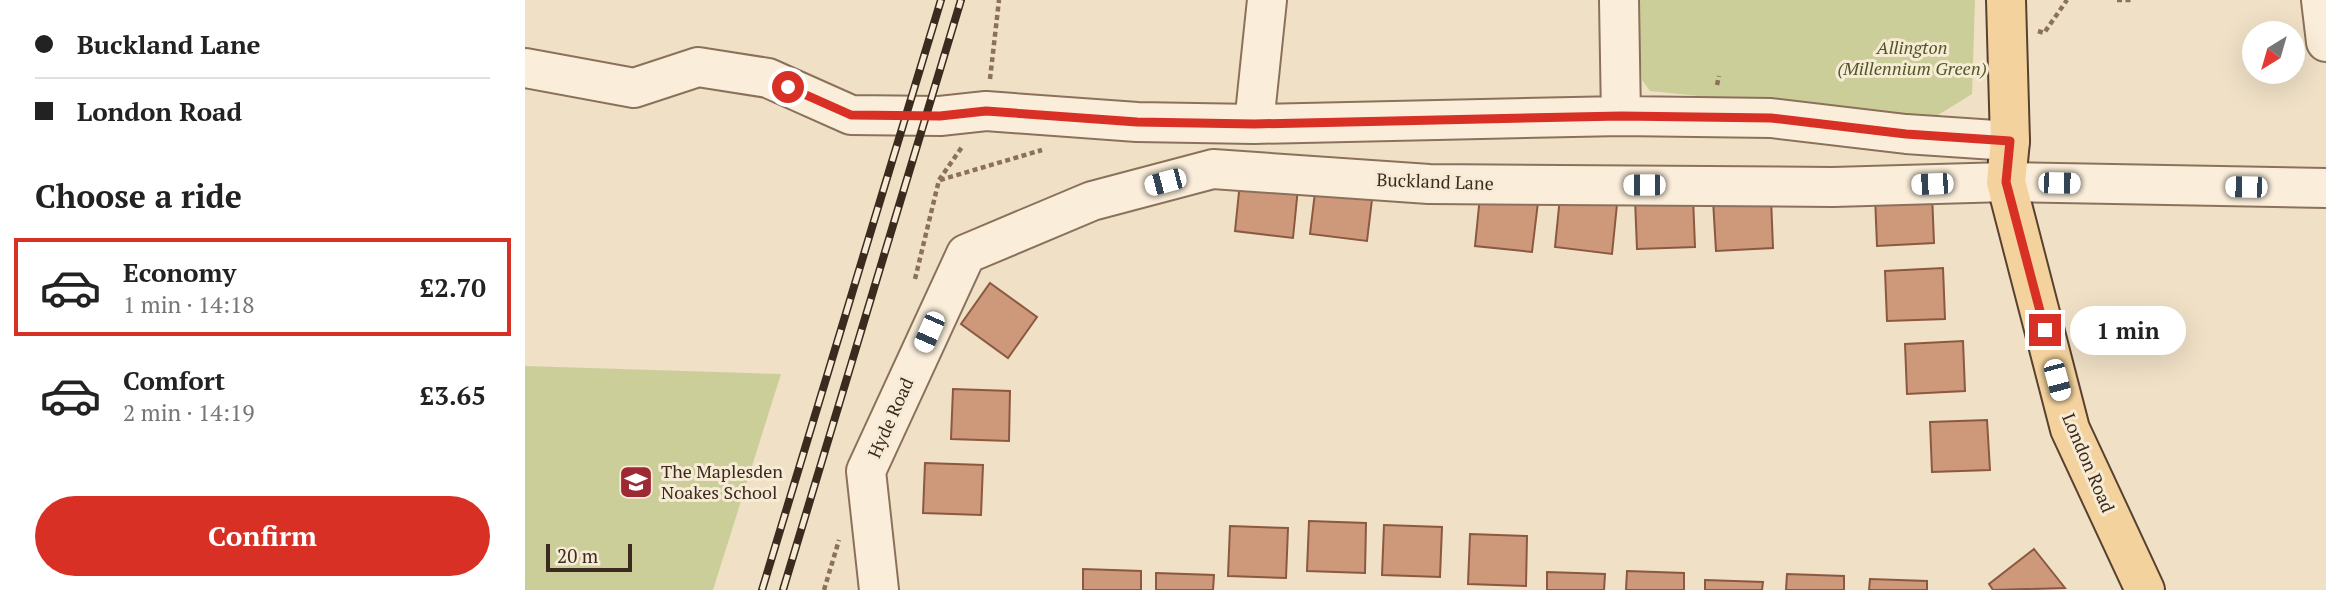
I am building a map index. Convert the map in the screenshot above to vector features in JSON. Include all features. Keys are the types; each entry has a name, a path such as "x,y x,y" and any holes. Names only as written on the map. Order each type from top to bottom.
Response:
{"main road":[{"name":"London Road","path":"2006,0 2010,141 2006,182 2070,429 2145,590"}],"street":[{"path":"1254,124 1268,0"},
{"path":"1619,0 1621,116"},
{"path":"2321,0 2326,42"},
{"path":"525,68 634,88 698,68 768,78 851,115 940,116 986,111 1137,122 1254,124 1621,116 1771,118 1906,134 2010,141"},
{"name":"Buckland Lane","path":"929,332 966,254 1092,201 1213,169 1429,184 1833,187 2006,182 2326,188"},
{"name":"Hyde Road","path":"879,590 866,471 929,332"}],"path":[{"path":"986,111 999,0"},
{"path":"2117,0 2133,0"},
{"path":"912,292 939,180"}],"green space":[{"name":"Allington (Millennium Green)","path":"1630,0 1975,0 1972,94 1935,117 1926,119 1650,91 1642,80 1641,64 1632,64"},
{"name":"The Maplesden Noakes School","path":"525,366 781,374 713,590 525,590"}],"building":[{"path":"1240,182 1298,188 1293,238 1235,231"},
{"path":"1316,184 1373,191 1367,241 1310,234"},
{"path":"1932,193 1934,243 1877,246 1875,196"},
{"path":"1480,196 1538,202 1532,252 1475,246"},
{"path":"1560,197 1617,204 1612,254 1555,247"},
{"path":"1693,197 1695,247 1637,249 1635,199"},
{"path":"1771,198 1773,248 1716,251 1713,200"},
{"path":"1943,268 1945,319 1887,321 1885,271"},
{"path":"990,283 1037,317 1008,358 961,324"},
{"path":"1963,341 1965,391 1907,394 1905,344"},
{"path":"953,389 1010,391 1009,441 951,439"},
{"path":"1987,420 1990,470 1932,472 1930,422"},
{"path":"925,463 983,465 981,515 923,513"},
{"path":"1309,521 1366,523 1365,573 1307,571"},
{"path":"1384,525 1442,527 1440,577 1382,575"},
{"path":"1230,526 1288,528 1286,578 1228,576"},
{"path":"1470,534 1527,536 1526,586 1468,584"},
{"path":"2034,549 2065,588 1993,590 1989,584"},
{"path":"1083,569 1141,571 1141,590 1083,590"},
{"path":"1627,571 1684,573 1684,590 1626,590"},
{"path":"1547,572 1605,574 1604,590 1547,590"},
{"path":"1156,573 1214,575 1213,590 1156,590"},
{"path":"1787,574 1844,576 1844,590 1786,590"},
{"path":"1870,579 1927,581 1927,590 1869,590"},
{"path":"1705,580 1763,582 1762,590 1705,590"}],"railway":[{"path":"762,590 941,0"},
{"path":"783,590 961,0"}],"place":[{"name":"The Maplesden Noakes School","path":"636,482"}],"route":[{"path":"788,87 851,115 940,116 986,111 1137,122 1254,124 1621,116 1771,118 1906,134 2010,141 2006,182 2045,330"}]}
